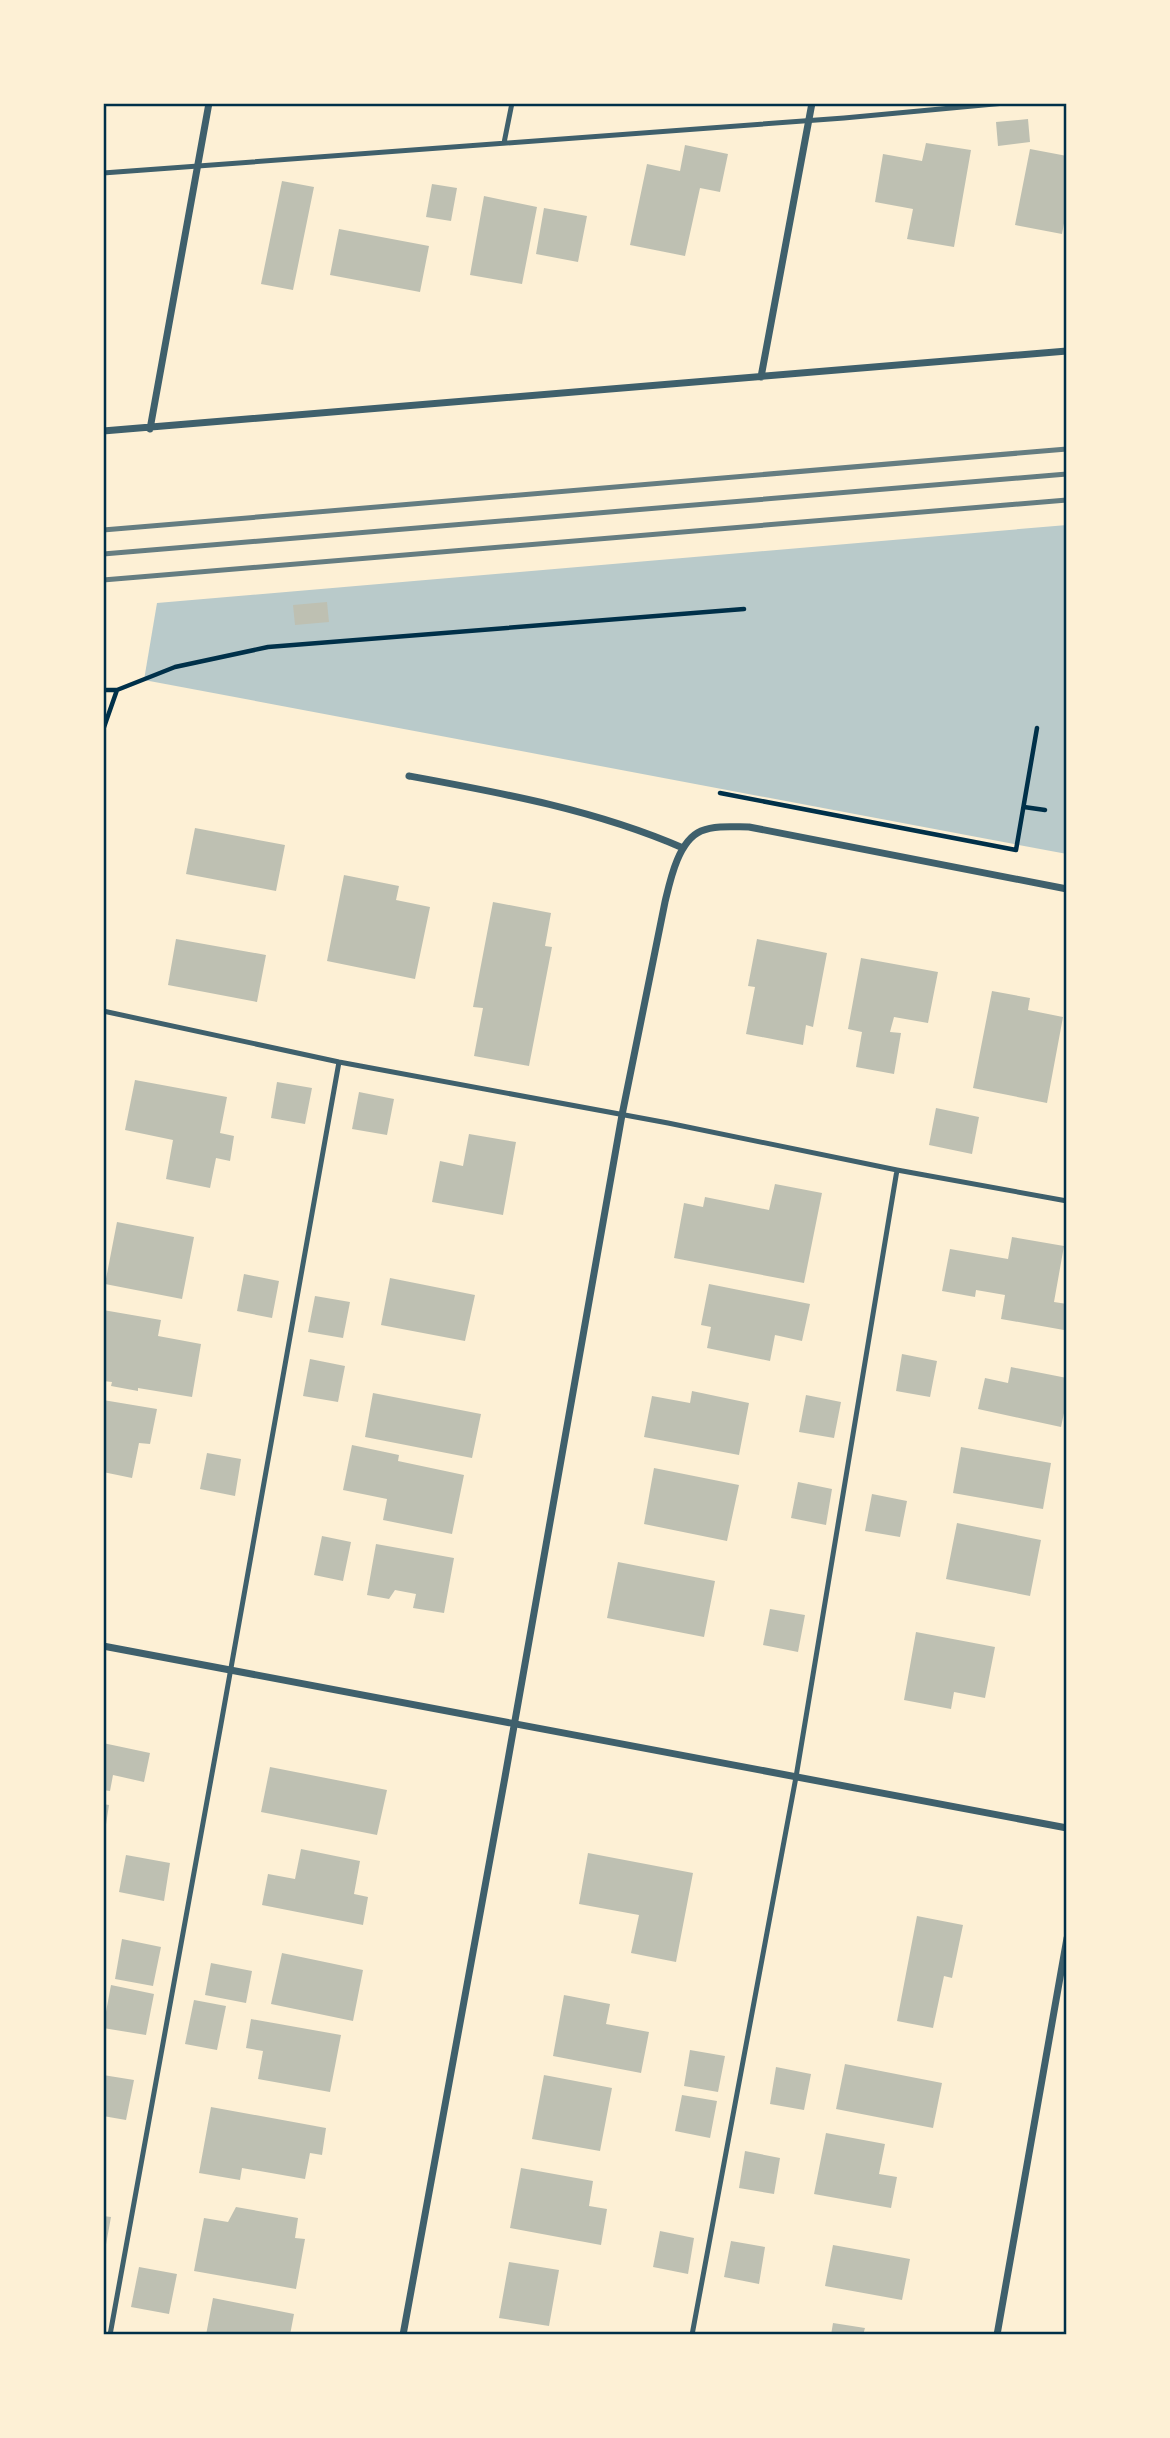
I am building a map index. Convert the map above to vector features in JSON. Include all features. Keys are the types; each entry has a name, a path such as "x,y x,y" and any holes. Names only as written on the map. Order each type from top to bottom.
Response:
{"street":[{"path":"150,429 209,103"},
{"path":"761,377 812,103"},
{"path":"103,431 1067,351"},
{"path":"409,776 516,796 651,834 683,848"},
{"path":"403,2335 515,1723 622,1115 671,875 683,848 698,832 720,827 749,827 1067,888"},
{"path":"103,1646 1067,1828"},
{"path":"997,2335 1067,1938"}],"lane":[{"path":"505,144 512,103"},
{"path":"103,173 505,144 1005,103"},
{"path":"103,1011 339,1062 1067,1201"},
{"path":"110,2335 339,1062"},
{"path":"692,2335 796,1777 897,1170"}],"path":[{"path":"103,690 117,690 175,667 268,647 744,609"},
{"path":"103,730 117,690"},
{"path":"720,793 1016,850 1037,728"},
{"path":"1024,807 1045,810"}],"shaded area":[{"path":"1067,525 1067,854 144,680 157,603"}],"building":[{"path":"1028,119 1030,142 998,146 996,122"},
{"path":"926,143 971,150 954,247 907,239 913,209 875,202 883,154 922,161"},
{"path":"685,145 728,154 720,192 700,188 685,256 630,245 647,164 680,171"},
{"path":"1030,149 1067,156 1067,207 1062,234 1015,225"},
{"path":"282,181 314,187 293,290 261,284"},
{"path":"432,184 457,188 451,221 426,217"},
{"path":"484,196 537,207 522,284 470,275"},
{"path":"544,208 587,216 578,262 536,254"},
{"path":"339,229 429,246 420,292 330,275"},
{"path":"327,602 329,622 295,625 293,605"},
{"path":"195,828 285,845 276,891 186,874"},
{"path":"344,875 399,886 396,900 430,907 415,979 327,961"},
{"path":"493,902 551,913 545,946 552,947 529,1066 474,1056 483,1008 473,1007"},
{"path":"176,939 266,955 257,1002 168,985"},
{"path":"757,939 827,953 813,1027 806,1025 803,1045 746,1034 755,987 748,986"},
{"path":"861,958 938,972 928,1023 894,1017 890,1032 901,1033 894,1074 856,1067 862,1032 848,1029"},
{"path":"992,991 1030,998 1028,1010 1063,1017 1047,1103 973,1088"},
{"path":"135,1080 227,1097 220,1133 234,1136 230,1161 216,1158 210,1188 166,1179 173,1140 125,1130"},
{"path":"277,1082 312,1088 305,1124 271,1118"},
{"path":"359,1092 394,1099 387,1135 352,1129"},
{"path":"936,1108 979,1117 972,1154 929,1145"},
{"path":"469,1134 516,1142 503,1215 432,1202 440,1161 463,1166"},
{"path":"775,1184 822,1193 804,1283 674,1258 684,1203 703,1207 705,1197 769,1210"},
{"path":"117,1222 194,1237 182,1299 105,1284"},
{"path":"1012,1237 1064,1246 1054,1302 1067,1304 1064,1330 1001,1319 1005,1295 976,1290 975,1297 942,1291 950,1249 1008,1259"},
{"path":"244,1274 279,1281 272,1318 237,1311"},
{"path":"390,1278 475,1295 465,1341 381,1325"},
{"path":"709,1284 810,1304 802,1341 775,1335 770,1361 707,1348 711,1327 701,1325"},
{"path":"315,1296 350,1302 343,1338 308,1332"},
{"path":"103,1310 161,1320 158,1336 201,1344 192,1397 138,1388 138,1391 111,1386 112,1382 103,1381"},
{"path":"902,1354 937,1361 930,1397 896,1391"},
{"path":"310,1359 345,1366 338,1402 303,1396"},
{"path":"1011,1367 1067,1378 1067,1399 1061,1427 978,1409 985,1378 1008,1383"},
{"path":"692,1391 749,1403 739,1455 644,1437 652,1396 690,1403"},
{"path":"373,1393 481,1414 472,1458 365,1437"},
{"path":"806,1395 841,1402 834,1438 799,1432"},
{"path":"103,1400 157,1409 150,1444 139,1443 132,1478 103,1472"},
{"path":"352,1445 399,1455 398,1461 464,1475 452,1534 383,1520 387,1499 343,1490"},
{"path":"961,1447 1051,1463 1043,1509 953,1493"},
{"path":"207,1453 241,1459 235,1496 200,1489"},
{"path":"654,1468 739,1485 727,1541 644,1524"},
{"path":"798,1482 832,1489 826,1525 791,1518"},
{"path":"872,1494 907,1501 900,1537 865,1531"},
{"path":"957,1523 1041,1540 1030,1596 946,1579"},
{"path":"322,1536 351,1542 343,1581 314,1575"},
{"path":"376,1544 454,1558 444,1613 413,1608 416,1594 395,1590 389,1599 367,1595"},
{"path":"618,1562 715,1581 704,1637 607,1618"},
{"path":"770,1609 805,1615 798,1652 763,1645"},
{"path":"916,1632 995,1647 985,1698 954,1692 951,1709 904,1700"},
{"path":"103,1743 150,1753 144,1782 113,1775 110,1791 103,1790"},
{"path":"270,1767 387,1790 377,1835 261,1812"},
{"path":"103,1804 109,1805 105,1831 103,1831"},
{"path":"301,1849 360,1861 354,1894 368,1897 363,1925 262,1905 268,1874 295,1879"},
{"path":"588,1853 693,1873 676,1962 631,1953 639,1915 579,1904"},
{"path":"126,1855 170,1863 164,1901 119,1892"},
{"path":"917,1916 963,1925 952,1978 944,1976 933,2028 897,2021"},
{"path":"122,1939 161,1947 153,1986 115,1979"},
{"path":"282,1953 363,1970 353,2021 271,2004"},
{"path":"211,1963 252,1971 246,2003 205,1995"},
{"path":"111,1985 154,1994 146,2035 103,2028"},
{"path":"564,1995 610,2004 606,2024 649,2032 641,2073 553,2056"},
{"path":"194,2000 226,2006 217,2050 185,2044"},
{"path":"251,2019 341,2035 330,2092 258,2079 263,2051 246,2048"},
{"path":"690,2050 725,2056 718,2092 684,2086"},
{"path":"845,2064 942,2083 933,2128 836,2109"},
{"path":"776,2067 811,2074 804,2110 770,2104"},
{"path":"103,2075 134,2080 126,2120 103,2116"},
{"path":"544,2075 612,2088 600,2151 532,2139"},
{"path":"682,2095 717,2101 710,2138 675,2131"},
{"path":"211,2107 326,2128 322,2155 310,2153 305,2179 242,2168 240,2180 199,2173"},
{"path":"826,2133 885,2144 879,2174 897,2177 891,2208 814,2194"},
{"path":"745,2151 780,2158 774,2194 739,2188"},
{"path":"521,2168 593,2181 589,2206 607,2209 601,2245 510,2228"},
{"path":"236,2207 298,2218 295,2238 305,2239 296,2289 194,2271 204,2218 228,2222"},
{"path":"103,2216 111,2217 105,2250 103,2250"},
{"path":"660,2231 694,2238 688,2274 653,2267"},
{"path":"731,2241 765,2247 759,2284 724,2277"},
{"path":"833,2245 910,2259 902,2300 825,2286"},
{"path":"509,2262 559,2270 549,2326 499,2318"},
{"path":"139,2267 177,2274 169,2314 131,2307"},
{"path":"213,2298 294,2314 290,2335 206,2335"},
{"path":"833,2323 865,2328 863,2335 831,2335"}],"railway":[{"path":"103,530 1067,449"},
{"path":"103,554 1067,474"},
{"path":"103,580 1067,500"}]}
